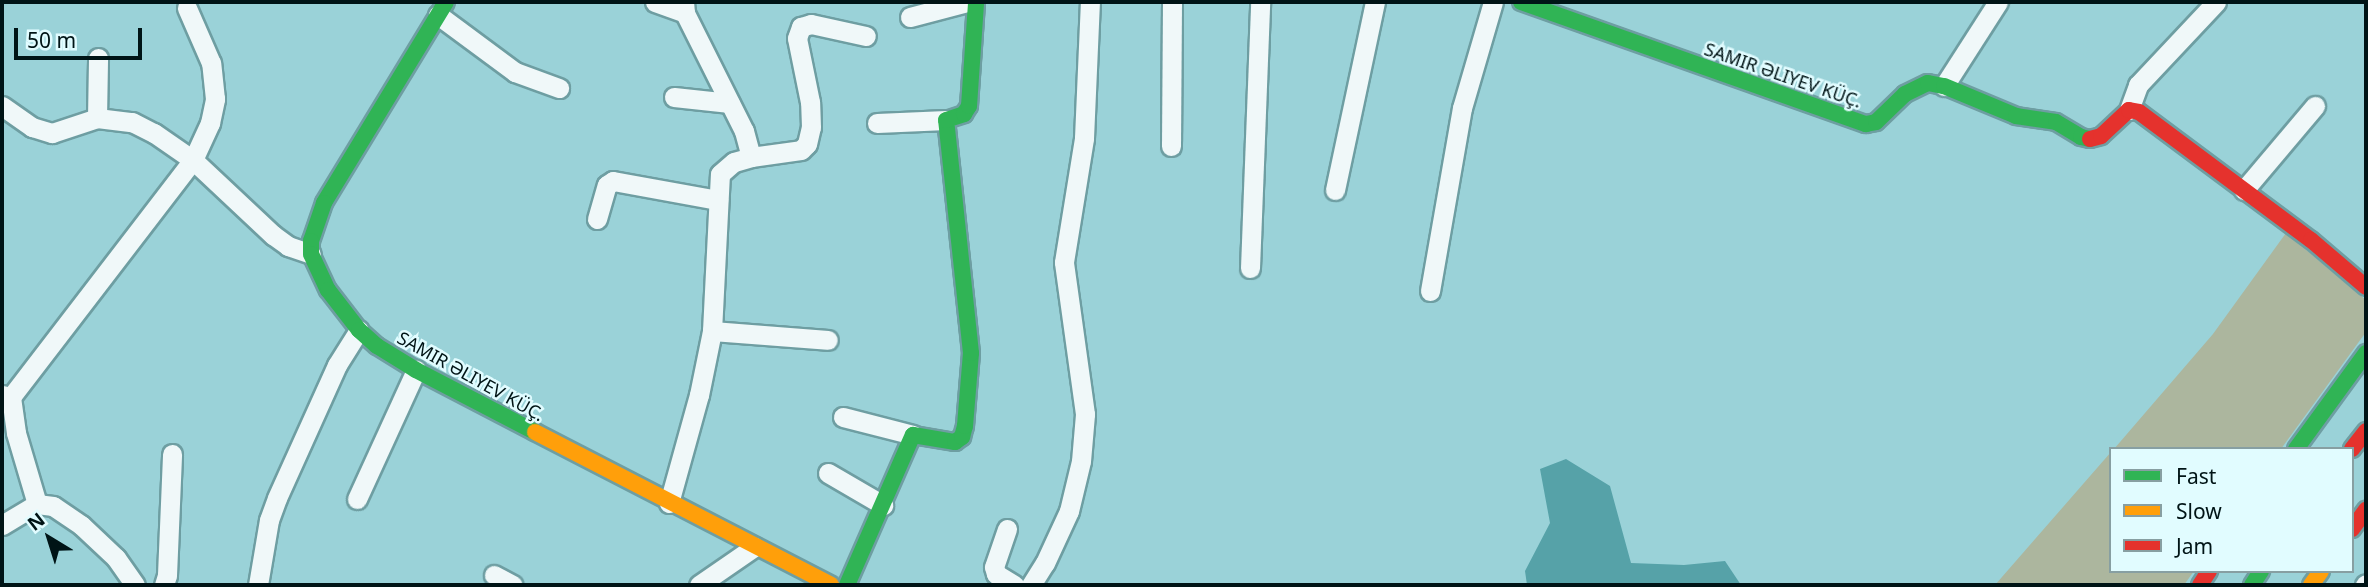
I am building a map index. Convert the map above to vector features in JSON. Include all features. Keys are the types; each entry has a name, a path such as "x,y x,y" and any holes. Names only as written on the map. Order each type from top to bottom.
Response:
{"main road":[{"path":"847,585 914,435 955,442 962,438 965,426 971,353 946,120 964,114 969,106 976,2"},
{"name":"SAMIR ƏLIYEV KÜÇ.","path":"1521,2 1866,124 1876,122 1916,87 1928,83 1944,86"},
{"path":"311,254 315,224 337,178 442,8"},
{"path":"1944,86 2016,116 2044,119 2092,139 2101,136 2129,110 2148,117 2311,240 2366,288"},
{"name":"SAMIR ƏLIYEV KÜÇ.","path":"311,254 328,290 359,330 377,346 416,370 668,503 831,585"},
{"path":"2297,447 2366,353"},
{"path":"2354,447 2366,431"},
{"path":"2354,525 2366,510"}],"street":[{"path":"655,2 685,7 744,131 751,157"},
{"path":"910,16 967,2"},
{"path":"1031,585 1045,563 1069,511 1082,461 1085,414 1064,262 1084,138 1090,2"},
{"path":"1171,146 1172,2"},
{"path":"1250,268 1260,2"},
{"path":"1335,190 1375,2"},
{"path":"1430,291 1462,108 1493,2"},
{"path":"1944,86 1997,2"},
{"path":"2129,110 2138,85 2216,2"},
{"path":"37,504 6,396 193,160 210,123 215,99 211,63 187,8"},
{"path":"442,8 515,72 559,88"},
{"path":"668,503 699,395 712,331 718,200 724,169 751,157 800,150 807,144 811,127 810,102 797,38 801,27 811,24 866,36"},
{"path":"97,118 98,58"},
{"path":"674,97 730,103"},
{"path":"2,106 32,127 52,133 97,118 112,117 155,132 193,160 273,235 288,246 311,254"},
{"path":"2244,190 2315,106"},
{"path":"877,122 946,120"},
{"path":"597,219 607,185 613,181 718,200"},
{"path":"258,585 269,520 277,498 337,365 359,330"},
{"path":"712,331 828,340"},
{"path":"357,499 416,370"},
{"path":"843,417 914,435"},
{"path":"164,585 167,575 172,454"},
{"path":"828,473 883,505"},
{"path":"2,526 37,504 53,506 81,525 116,558 135,585"},
{"path":"1007,529 994,567 996,574 1014,585"},
{"path":"699,585 754,547"},
{"path":"494,575 513,585"}],"green space":[{"path":"2286,233 2366,300 2366,332 2282,447 2116,447 2213,334"},
{"path":"2109,454 2109,573 2193,573 2184,585 1995,585"}],"water":[{"path":"1566,459 1610,486 1631,563 1684,565 1725,561 1741,585 1527,585 1525,571 1550,523 1540,469"}],"traffic: fast":[{"path":"446,2 324,203 311,241 311,254 328,290 359,330 377,346 416,370 535,432"},
{"path":"847,585 913,435 955,442 962,437 965,426 971,353 946,120 964,114 969,106 976,2"},
{"path":"1521,2 1866,124 1876,122 1905,94 1928,83 1944,86 2016,116 2056,122 2081,137 2090,139"},
{"path":"2297,447 2366,353"},
{"path":"2252,585 2260,573"}],"traffic: slow":[{"path":"535,432 831,585"},
{"path":"2311,585 2320,573"}],"traffic: jam":[{"path":"2090,139 2101,136 2129,110 2139,112 2311,240 2366,287"},
{"path":"2354,447 2366,431"},
{"path":"2354,526 2366,510"},
{"path":"2200,585 2208,573"}]}
